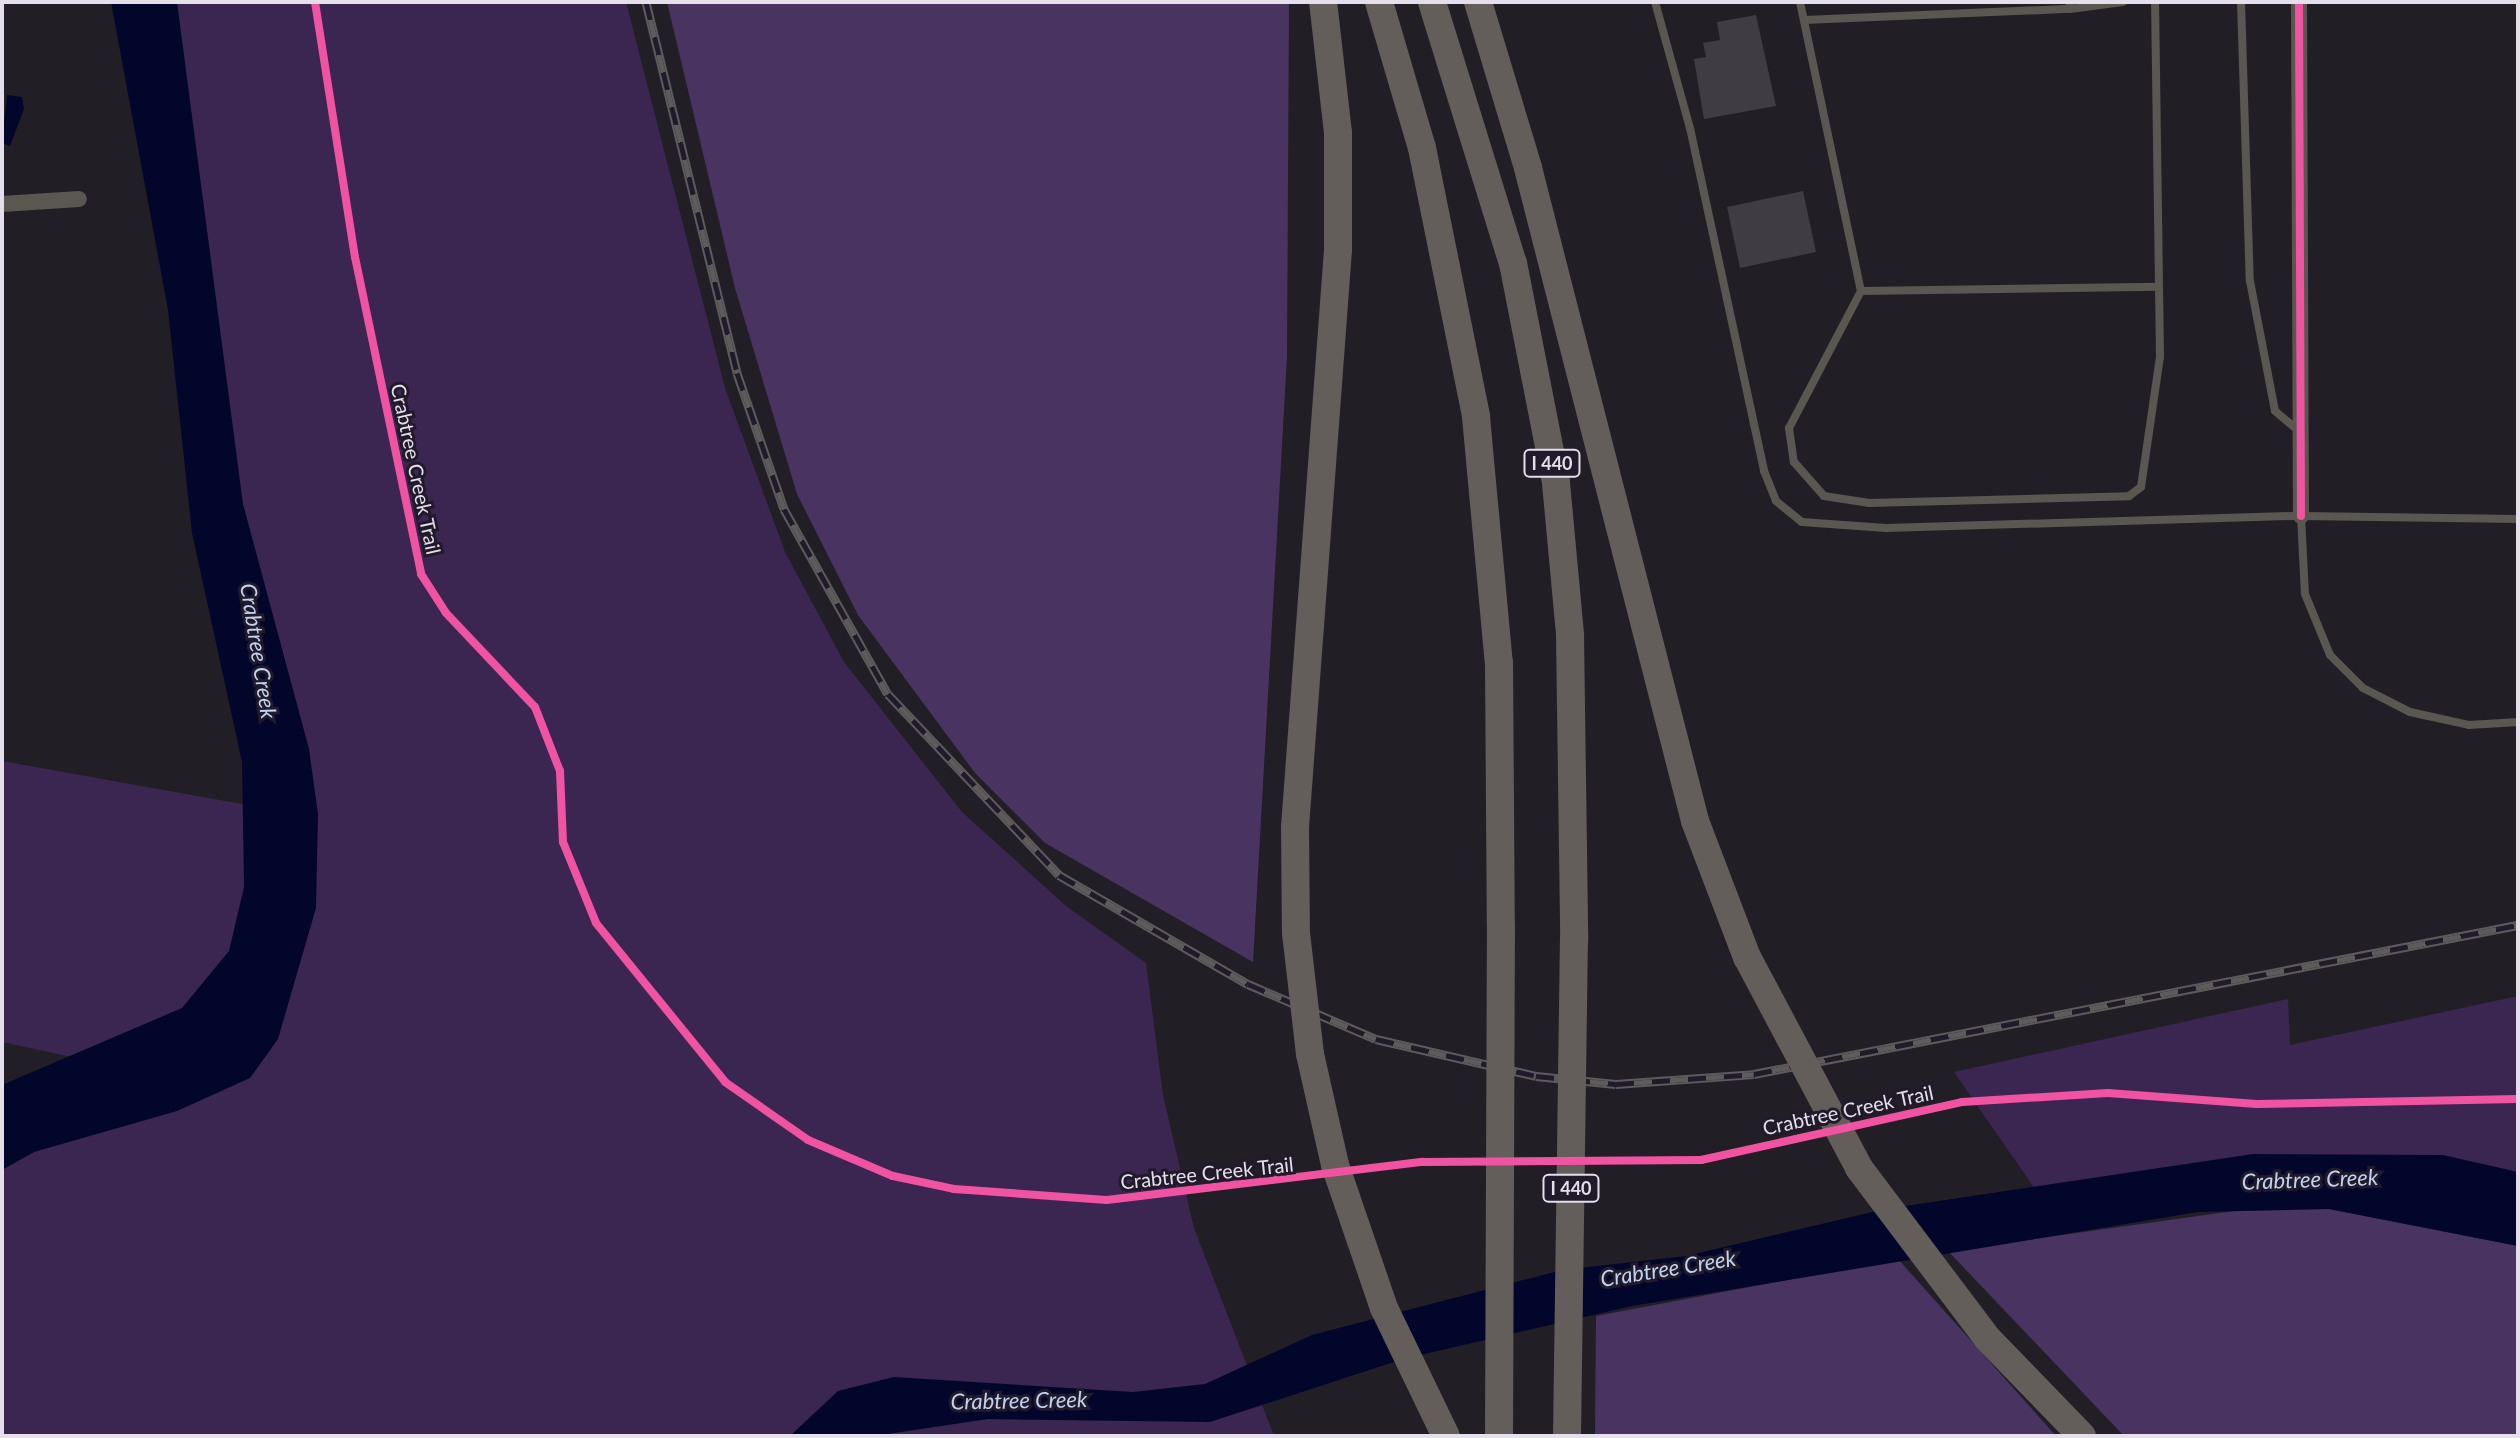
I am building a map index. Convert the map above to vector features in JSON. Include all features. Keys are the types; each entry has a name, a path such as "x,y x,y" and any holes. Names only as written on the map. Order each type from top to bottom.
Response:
{"highway":[{"path":"1323,2 1338,133 1338,250 1295,827 1296,933 1310,1054 1335,1165 1384,1308 1446,1436"},
{"path":"1379,2 1422,148 1476,417 1499,663 1499,1436"},
{"name":"I 440","path":"1432,2 1513,263 1556,483 1570,635 1574,940 1567,1436"},
{"path":"1478,2 1528,168 1695,821 1747,957 1859,1168 1988,1339 2082,1436"}],"street":[{"path":"2299,2 2301,516"},
{"path":"2,204 79,199"}],"lane":[{"path":"1655,2 1690,128 1764,471 1776,501 1802,522 1886,528 2301,516 2518,519"},
{"path":"1800,2 1861,291 1789,428 1794,462 1824,496 1869,503 2129,496 2141,487 2160,357 2155,2"},
{"path":"1804,20 2123,2"},
{"path":"2241,2 2250,281 2275,411 2301,432"},
{"path":"1861,291 2159,287"},
{"path":"2301,516 2305,594 2330,655 2363,688 2440,718 2518,722"}],"shaded area":[{"path":"141,2 626,2 725,388 785,552 844,662 962,812 1066,906 1146,963 1163,1095 1194,1228 1274,1436 2,1436 2,1096 141,1072 2,1042 2,761 276,810"},
{"path":"667,2 1289,2 1287,356 1253,962 1045,843 975,773 858,615 797,494 735,288"},
{"path":"2518,996 2518,1202 2042,1199 1954,1072 2288,999 2290,1045"},
{"path":"2255,1208 2329,1209 2518,1246 2518,1436 2124,1436 1948,1251"},
{"path":"1898,1259 2056,1436 1595,1436 1596,1316"}],"water":[{"name":"Crabtree Creek","path":"111,2 177,2 243,504 309,749 318,814 316,908 278,1039 250,1078 177,1111 34,1152 2,1170 2,1085 182,1008 229,951 244,887 242,762 192,533 168,310"},
{"path":"7,95 22,97 24,109 10,146 2,143"},
{"name":"Crabtree Creek","path":"2253,1154 2443,1155 2518,1172 2518,1246 2329,1209 2198,1212 1632,1306 1403,1359 1210,1422 988,1419 874,1436 790,1436 838,1391 894,1377 1133,1392 1205,1384 1312,1335 1562,1270 1686,1256 1885,1209"}],"building":[{"path":"1756,15 1776,106 1704,119 1694,59 1706,57 1703,43 1720,40 1717,22"},
{"path":"1803,191 1816,252 1740,268 1727,207"}],"railway":[{"path":"646,2 737,373 784,509 888,694 1059,875 1248,984 1376,1039 1536,1076 1616,1084 1754,1074 2518,925"}],"cycle path":[{"name":"Crabtree Creek Trail","path":"315,2 355,257 421,574 446,613 535,707 560,771 563,842 596,923 725,1082 808,1140 893,1176 954,1189 1107,1200 1423,1162 1701,1160 1962,1102 2108,1093 2257,1104 2518,1099"},
{"path":"2299,2 2301,516"}]}
